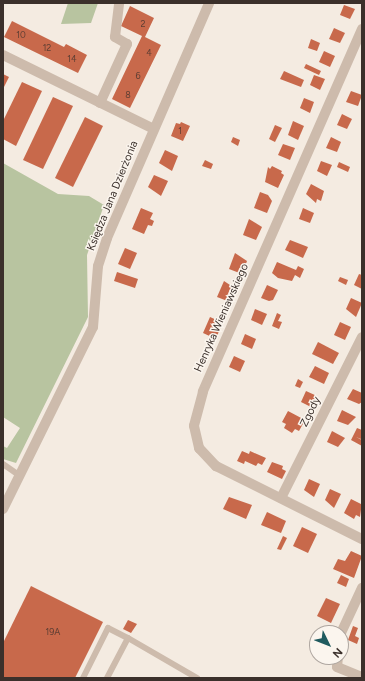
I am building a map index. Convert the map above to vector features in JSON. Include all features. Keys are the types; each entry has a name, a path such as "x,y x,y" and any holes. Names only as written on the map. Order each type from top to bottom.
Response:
{"street":[{"path":"100,102 127,44 115,37 119,3"},
{"name":"Księdza Jana Dzierżonia","path":"3,510 93,327 98,266 107,238 209,3"},
{"name":"Henryka Wieniawskiego","path":"362,29 197,409 196,436 199,448 216,466 362,539"},
{"path":"3,55 154,129"},
{"name":"Zgody","path":"281,498 362,337"},
{"path":"345,625 362,588"},
{"path":"337,665 337,668 362,678"}],"lane":[{"path":"3,464 20,476"},
{"path":"83,678 108,628 197,678"},
{"path":"107,678 128,638"}],"green space":[{"path":"68,3 98,3 91,23 61,24"},
{"path":"3,163 58,194 89,196 104,205 87,255 88,317 16,463 3,459 3,446 7,448 20,428 3,417"}],"building":[{"path":"344,5 355,9 350,19 340,15"},
{"path":"130,6 154,18 145,37 161,45 130,108 112,99 142,36 121,26"},
{"path":"12,21 64,47 66,44 87,55 78,73 4,37"},
{"path":"334,28 345,33 340,43 329,39"},
{"path":"311,39 320,43 317,51 308,48"},
{"path":"324,51 335,56 330,67 319,62"},
{"path":"306,64 321,71 319,75 304,68"},
{"path":"284,71 304,80 301,87 280,79"},
{"path":"3,74 9,77 3,89"},
{"path":"314,75 325,79 320,90 310,85"},
{"path":"22,82 42,91 16,146 3,139 3,121"},
{"path":"351,91 362,95 358,106 346,102"},
{"path":"53,97 73,106 43,169 23,160"},
{"path":"304,98 314,102 310,113 300,108"},
{"path":"342,114 352,119 347,129 337,125"},
{"path":"85,117 103,126 73,187 55,178"},
{"path":"293,121 304,126 298,140 288,135"},
{"path":"181,122 190,126 183,141 171,136 176,123 180,124"},
{"path":"275,125 282,128 275,142 269,139"},
{"path":"233,137 240,140 238,146 231,142"},
{"path":"331,137 341,142 337,152 326,148"},
{"path":"283,144 295,148 290,160 278,155"},
{"path":"165,150 178,156 172,171 159,163"},
{"path":"205,160 213,164 211,169 202,166"},
{"path":"321,161 332,165 327,176 317,171"},
{"path":"339,162 350,167 348,172 337,167"},
{"path":"272,166 282,171 281,173 284,175 278,188 265,182 268,167 270,169"},
{"path":"154,175 168,181 161,196 148,187"},
{"path":"311,184 324,191 321,201 317,199 316,203 306,194"},
{"path":"260,192 268,195 272,201 267,213 254,208"},
{"path":"141,208 153,213 150,219 154,221 152,226 148,225 144,234 132,229"},
{"path":"303,208 314,213 310,223 299,219"},
{"path":"249,219 262,227 256,240 243,235"},
{"path":"290,240 308,247 303,258 285,250"},
{"path":"125,248 137,253 130,269 118,264"},
{"path":"235,253 247,261 242,274 229,269"},
{"path":"277,262 296,270 298,266 304,269 300,278 295,275 292,281 278,278 272,273"},
{"path":"117,272 138,279 135,288 114,281"},
{"path":"359,274 362,275 362,289 354,285"},
{"path":"340,277 348,280 346,285 338,281"},
{"path":"224,281 236,289 230,302 217,297"},
{"path":"267,285 278,290 273,300 269,301 261,298"},
{"path":"351,298 362,303 356,317 346,309"},
{"path":"255,309 267,314 262,325 251,320"},
{"path":"277,313 281,315 278,321 282,322 279,329 272,326"},
{"path":"210,317 219,321 218,324 221,326 216,339 203,333"},
{"path":"340,322 351,327 345,340 334,335"},
{"path":"245,334 256,339 252,349 241,344"},
{"path":"318,342 339,353 333,364 312,354"},
{"path":"234,356 245,361 240,372 229,367"},
{"path":"315,366 329,373 324,384 309,377"},
{"path":"298,379 303,382 300,388 295,386"},
{"path":"353,389 362,393 362,402 359,404 347,399"},
{"path":"306,391 317,396 311,407 301,402"},
{"path":"342,410 356,417 348,425 337,421"},
{"path":"288,411 305,420 299,431 295,429 292,433 284,428 286,424 282,422"},
{"path":"357,428 362,430 361,439 356,437 362,440 362,446 351,440"},
{"path":"332,431 345,438 338,447 327,442"},
{"path":"242,451 249,454 250,451 266,458 262,465 258,463 256,466 245,461 244,464 237,461"},
{"path":"272,462 283,466 282,469 286,471 282,479 267,472"},
{"path":"309,479 320,484 314,497 304,490"},
{"path":"330,489 341,494 334,508 325,500"},
{"path":"229,497 252,505 246,519 223,509"},
{"path":"351,499 361,504 362,502 360,517 356,515 354,519 344,513"},
{"path":"267,512 286,521 281,533 261,525"},
{"path":"302,527 317,534 308,553 293,546"},
{"path":"283,536 287,538 281,550 277,549"},
{"path":"351,551 362,556 354,578 333,569 338,559 345,561"},
{"path":"341,575 349,579 346,587 337,583"},
{"path":"31,586 103,622 75,678 3,678 3,643"},
{"path":"326,598 340,604 331,623 317,616"},
{"path":"128,620 137,624 131,633 123,629"},
{"path":"353,626 358,628 355,636 359,638 357,644 349,640"}]}
